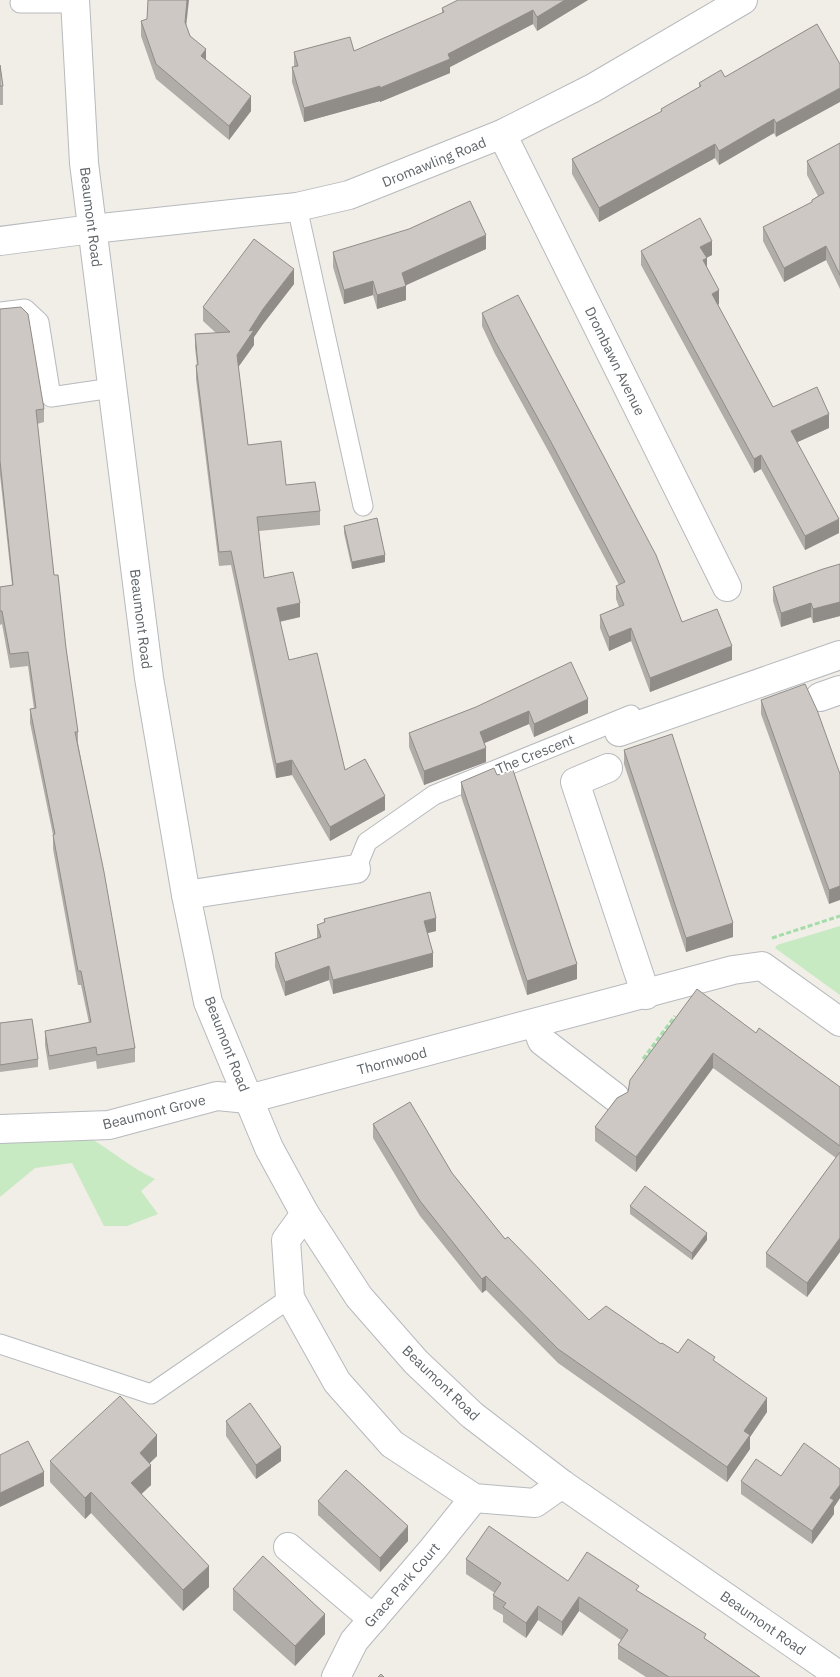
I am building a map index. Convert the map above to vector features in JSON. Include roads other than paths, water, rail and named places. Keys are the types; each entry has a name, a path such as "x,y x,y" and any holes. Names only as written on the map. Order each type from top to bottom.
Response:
{"street":[{"name":"Dromawling Road","path":"0,241 297,206 349,195 502,134 593,88 743,0"},
{"name":"Beaumont Road","path":"75,1 84,163 149,678 186,895 208,1002 269,1148 305,1214 359,1297 416,1362 472,1415 562,1484 840,1676"},
{"name":"Drombawn Avenue","path":"502,134 727,587"},
{"path":"619,732 840,655"},
{"path":"608,768 575,782 646,995"},
{"name":"The Crescent","path":"186,895 356,869"},
{"name":"Thornwood","path":"248,1099 646,995 734,970 762,966 840,1022"},
{"path":"535,1023 542,1041 615,1096"},
{"name":"Beaumont Grove","path":"0,1129 110,1125 217,1096 248,1099"},
{"path":"305,1214 286,1240 290,1298 337,1382 392,1444 474,1498 535,1503 562,1484"},
{"name":"Grace Park Court","path":"336,1677 354,1641 474,1498"},
{"path":"288,1547 372,1619"}],"lane":[{"path":"20,3 75,1"},
{"path":"297,206 363,506"},
{"path":"0,312 25,309 39,322 51,396 112,388"},
{"name":"The Crescent","path":"356,869 367,842 434,795 648,708"},
{"path":"0,1344 152,1394 290,1298"}]}
